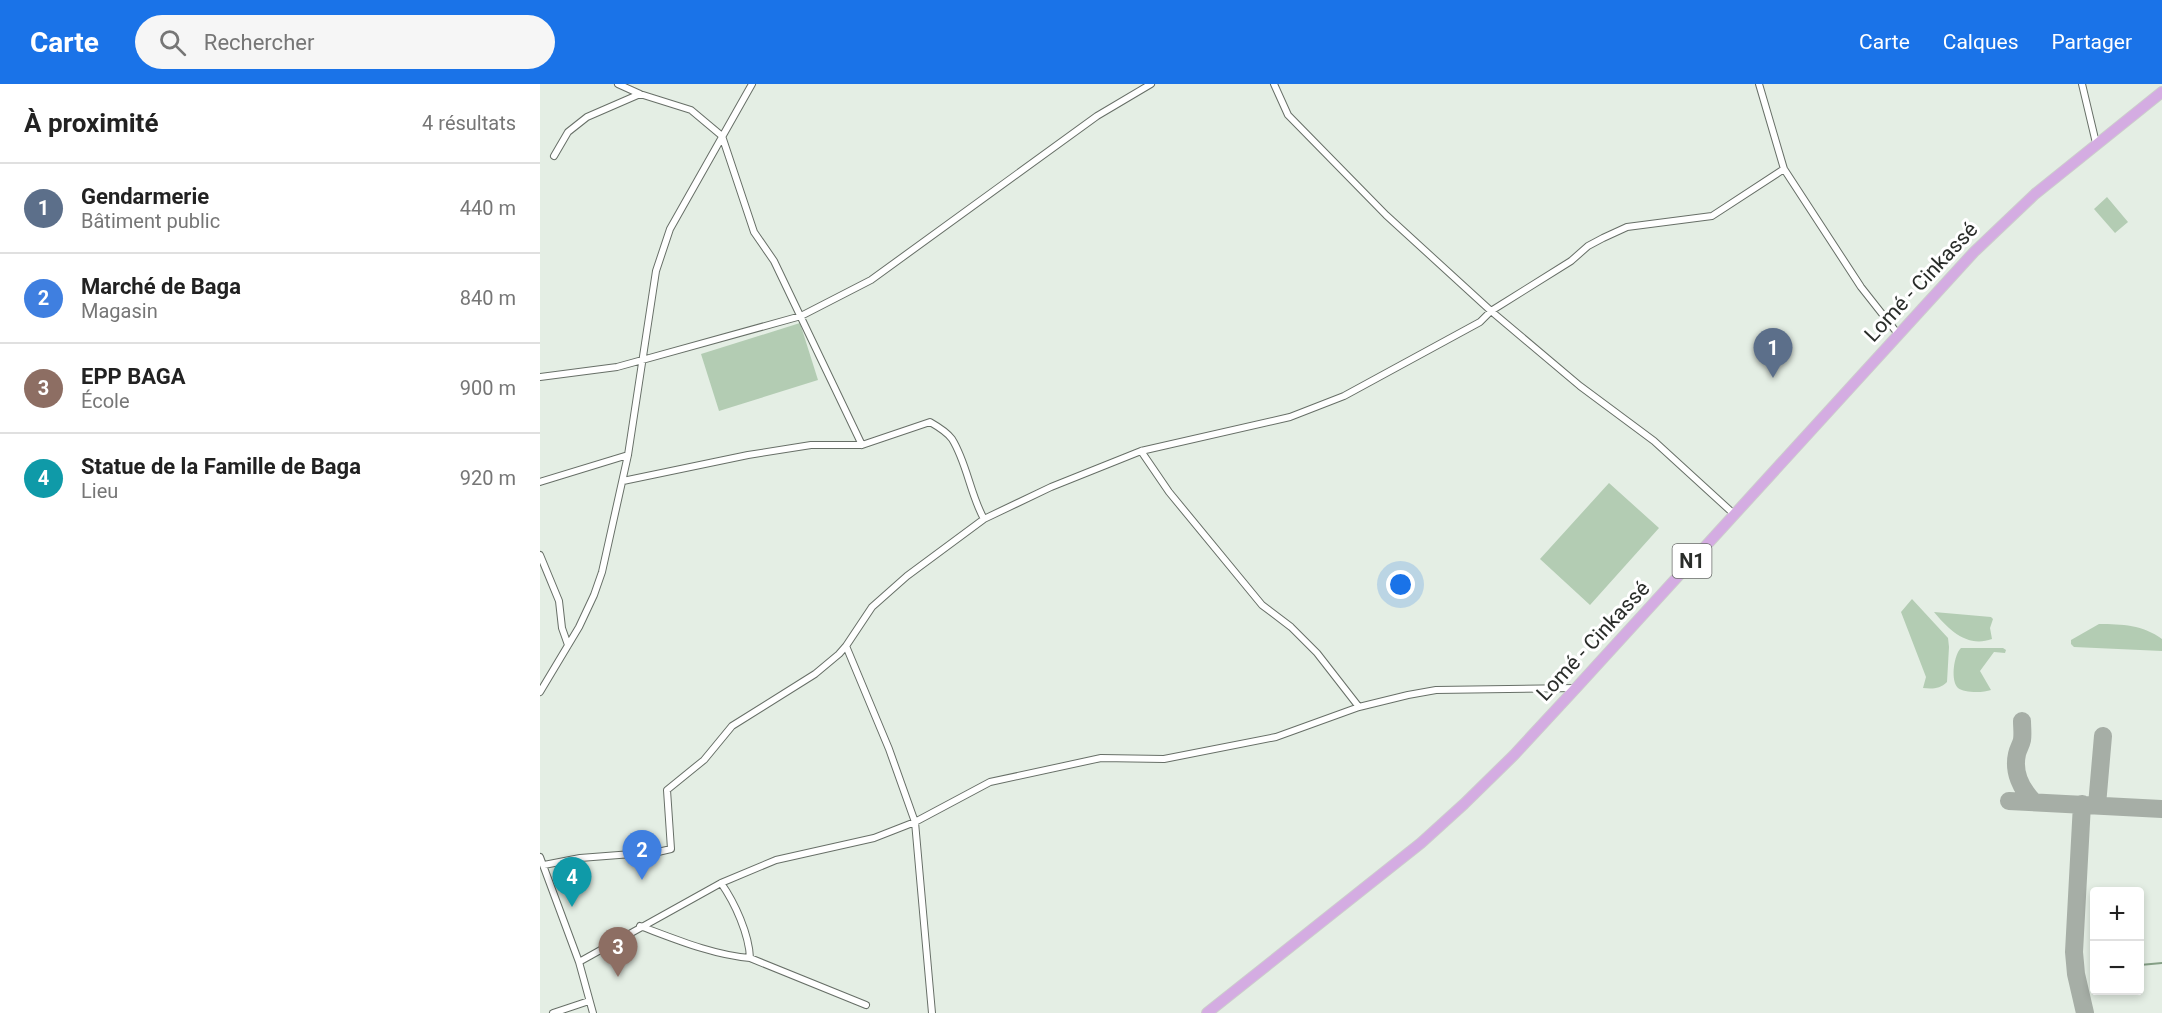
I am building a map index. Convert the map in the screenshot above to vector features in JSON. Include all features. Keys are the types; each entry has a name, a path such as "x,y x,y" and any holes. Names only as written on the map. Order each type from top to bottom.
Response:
{"highway":[{"name":"Lomé - Cinkassé","path":"1207,1013 1421,843 1464,804 1514,755 1898,334 2005,222 2096,143 2162,92"}],"street":[{"path":"618,84 640,94 691,110 722,136 754,232 774,261 862,445"},
{"path":"540,692 594,595 602,572 628,455 656,272 669,229 752,84"},
{"path":"540,376 617,368 801,316 870,280 1097,116 1151,84"},
{"path":"1274,84 1288,116 1386,215 1491,311 1580,386 1654,441 1735,515"},
{"path":"1758,84 1784,169 1861,287 1898,334"},
{"path":"2082,84 2096,143"},
{"path":"554,156 568,132 587,117 640,94"},
{"path":"542,868 580,858 646,854 671,849 667,790 704,760 732,726 815,674 839,654 872,607 907,576 984,519 1051,486 1141,451 1290,417 1344,396 1480,322 1491,311 1572,261 1588,246 1603,238 1627,227 1712,216 1784,169"},
{"path":"623,481 748,455 811,445 862,445 930,422 951,438 984,519"},
{"path":"1141,451 1169,492 1262,605 1291,627 1317,653 1359,708"},
{"path":"540,482 628,455"},
{"path":"540,555 559,601 562,628 568,645"},
{"path":"846,646 889,749 915,822 932,1013"},
{"path":"579,962 640,926 721,883 776,860 874,838 915,822 990,782 1101,758 1164,759 1265,739 1359,708 1436,690 1576,688"},
{"path":"540,857 542,868 548,873 579,962 593,1013"},
{"path":"721,883 745,933 750,948 750,958"},
{"path":"640,926 706,948 750,958 866,1005"},
{"path":"553,1013 589,1001"}],"green space":[{"path":"2107,197 2128,222 2115,233 2094,209"},
{"path":"800,323 818,380 719,411 701,354"},
{"path":"1609,483 1659,528 1590,605 1540,559"},
{"path":"1912,599 1948,638 1947,682 1939,687 1923,688 1926,677 1901,612"},
{"path":"1934,612 1991,617 1993,619 1990,628 1992,639 1974,641 1959,636"},
{"path":"2099,624 2124,625 2155,634 2162,639 2162,651 2074,647 2071,644 2071,640"},
{"path":"1961,648 2003,648 2006,650 2005,653 1994,652 1980,671 1991,690 1974,692 1958,688 1954,680 1954,668 1956,656"}],"waterway":[{"path":"2144,965 2162,963"}],"taxiway":[{"path":"2022,721 2022,740 2016,761 2017,774 2025,792 2034,802"},
{"path":"2097,805 2103,736"},
{"path":"2009,801 2162,809"},
{"path":"2082,804 2074,952 2076,974 2085,1013"}],"place":[{"name":"Gendarmerie","path":"1773,378"},
{"name":"Marché de Baga","path":"642,880"},
{"name":"Statue de la Famille de Baga","path":"572,907"},
{"name":"EPP BAGA","path":"618,977"}]}
